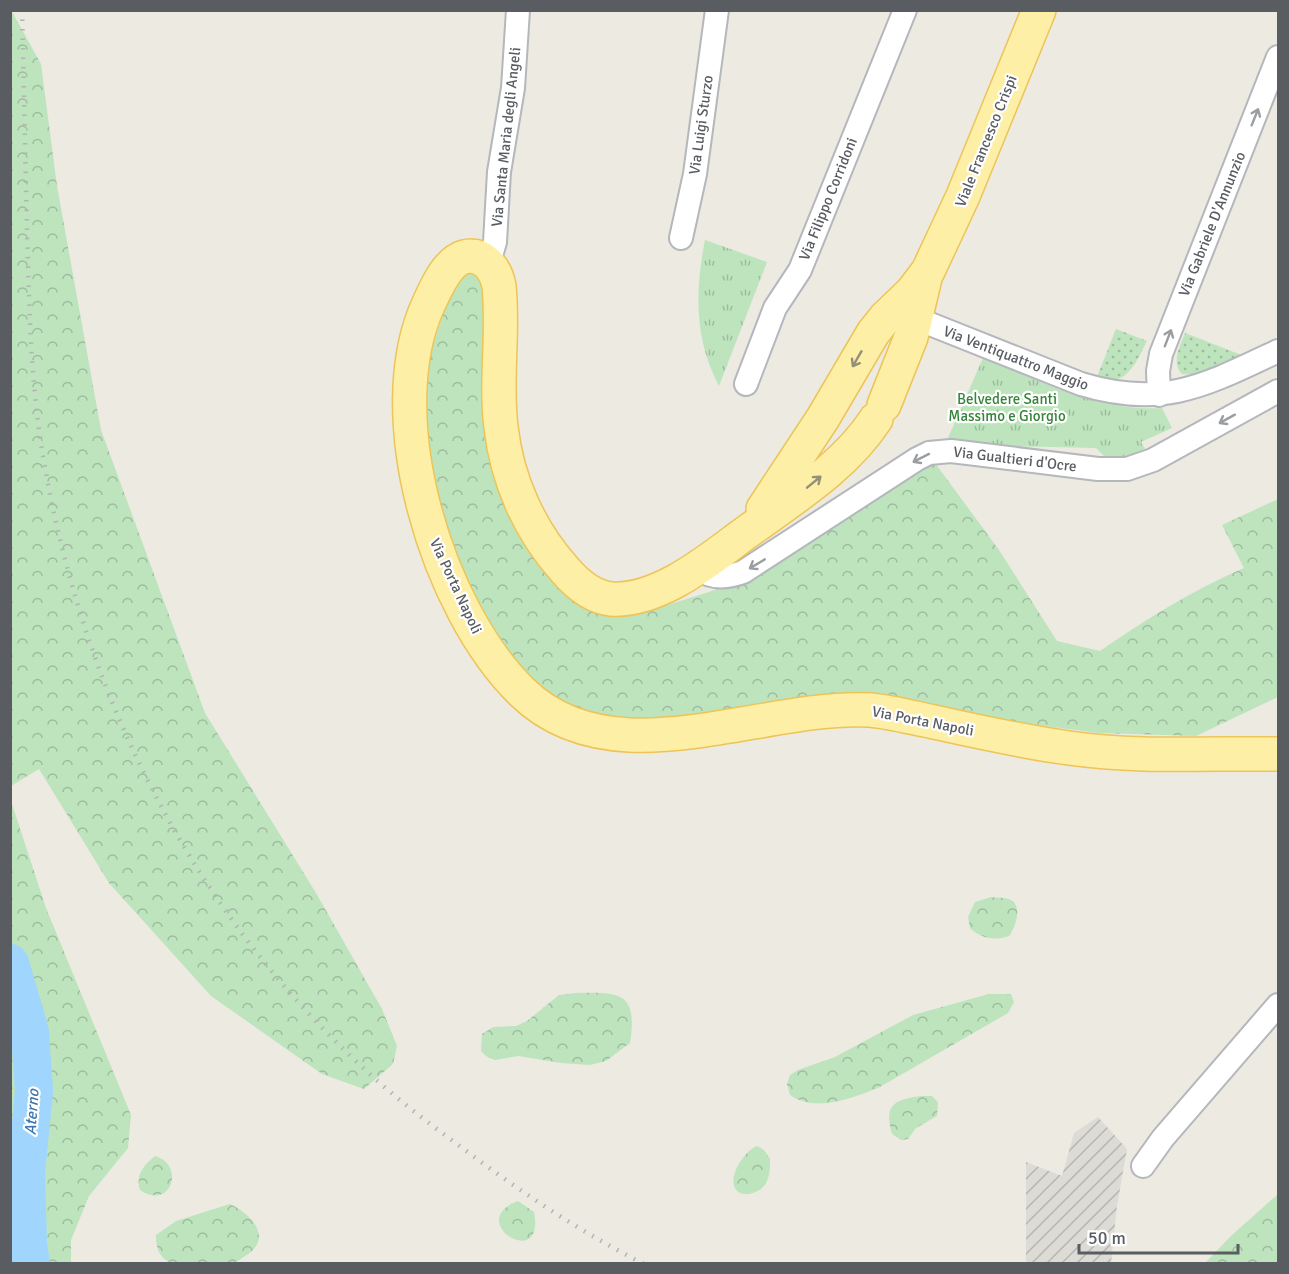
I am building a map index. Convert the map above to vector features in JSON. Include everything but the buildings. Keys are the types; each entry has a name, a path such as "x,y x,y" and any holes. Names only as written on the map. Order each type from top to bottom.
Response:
{"main road":[{"name":"Viale Francesco Crispi","path":"904,316 912,292 928,271 963,196 1039,10"},
{"name":"Via Porta Napoli","path":"487,262 476,257 465,257 452,265 433,295 422,320 413,354 410,385 413,452 432,534 444,568 465,612 510,679 543,708 568,721 588,727 630,734 676,734 824,712 868,710 894,713 1071,749 1127,753 1278,754"},
{"path":"487,262 495,272 500,286 499,402 503,446 516,488 534,529 571,576 585,588 610,599 628,598 655,590 698,569 734,542 810,485 839,461 862,438 880,412 900,368 904,316 878,326 776,491 734,542"}],"street":[{"name":"Via Santa Maria degli Angeli","path":"487,262 495,242 499,172 513,88 518,10"},
{"name":"Via Luigi Sturzo","path":"681,238 695,174 717,10"},
{"name":"Via Filippo Corridoni","path":"746,384 778,301 800,270 905,10"},
{"name":"Via Gabriele D'Annunzio","path":"1159,394 1158,371 1161,354 1278,57"},
{"name":"Via Ventiquattro Maggio","path":"904,316 1090,387 1113,392 1174,393 1196,387 1278,351"},
{"name":"Via Gualtieri d'Ocre","path":"698,569 705,574 717,577 728,577 743,572 929,453 951,451 1098,469 1127,469 1153,460 1278,391"},
{"path":"1143,1166 1163,1138 1278,1005"}],"shaded area":[{"path":"1098,1117 1127,1149 1117,1206 1111,1263 1026,1263 1026,1162 1062,1176 1074,1133"}],"green space":[{"path":"11,10 41,64 57,186 101,430 205,713 316,893 382,1009 397,1046 393,1064 364,1089 322,1074 211,996 109,883 39,769 11,786"},
{"path":"705,240 767,262 719,386 705,351 699,314 699,278"},
{"path":"465,273 477,275 482,283 536,554 651,610 709,592 762,571 913,474 935,463 999,550 1057,641 1100,651 1170,606 1244,568 1222,525 1278,499 1278,697 1196,736 1099,733 992,719 671,722 609,718 581,710 554,698 533,680 513,657 492,628 471,589 451,543 429,457 425,421 427,363 451,290"},
{"path":"1116,329 1147,341 1134,366 1124,376 1111,380 1097,377"},
{"path":"1185,333 1244,356 1197,375 1182,374 1177,360"},
{"name":"Belvedere Santi Massimo e Giorgio","path":"983,358 1048,385 1093,400 1138,408 1162,408 1172,428 1141,442 1145,449 1124,459 1107,459 1096,448 1006,446 948,438"},
{"path":"11,801 46,908 131,1115 128,1148 89,1196 71,1240 71,1263 11,1263"},
{"path":"991,897 1011,900 1017,907 1014,928 1009,936 988,938 970,928 968,917 975,902"},
{"path":"576,993 615,995 622,998 628,1005 632,1026 630,1043 606,1061 590,1065 518,1056 495,1060 481,1051 482,1034 493,1027 516,1026 527,1021 559,995"},
{"path":"989,994 1011,994 1014,1002 1008,1013 878,1088 834,1102 822,1103 811,1103 790,1095 787,1084 790,1075 798,1070 835,1057 913,1015"},
{"path":"921,1096 932,1096 938,1102 937,1116 916,1128 908,1139 901,1140 892,1134 890,1110 897,1102"},
{"path":"757,1146 764,1150 770,1159 768,1177 760,1189 742,1194 738,1192 733,1183 736,1170 743,1158"},
{"path":"155,1156 165,1161 172,1176 167,1191 160,1195 151,1195 140,1190 139,1185 144,1167"},
{"path":"1278,1194 1278,1263 1205,1263 1231,1236"},
{"path":"518,1201 534,1212 535,1230 529,1239 520,1241 510,1237 502,1229 499,1220 503,1210"},
{"path":"230,1204 246,1214 257,1227 258,1242 254,1249 245,1256 233,1263 203,1264 171,1263 161,1255 156,1235 176,1221"}],"waterway":[{"name":"Aterno","path":"10,963 30,1032 34,1092 26,1172 28,1245 31,1264"}],"railway":[{"path":"22,10 29,304 39,430 56,522 80,612 111,699 149,783 194,863 247,939 306,1011 373,1077 427,1122 527,1195 596,1238 644,1264"}]}
